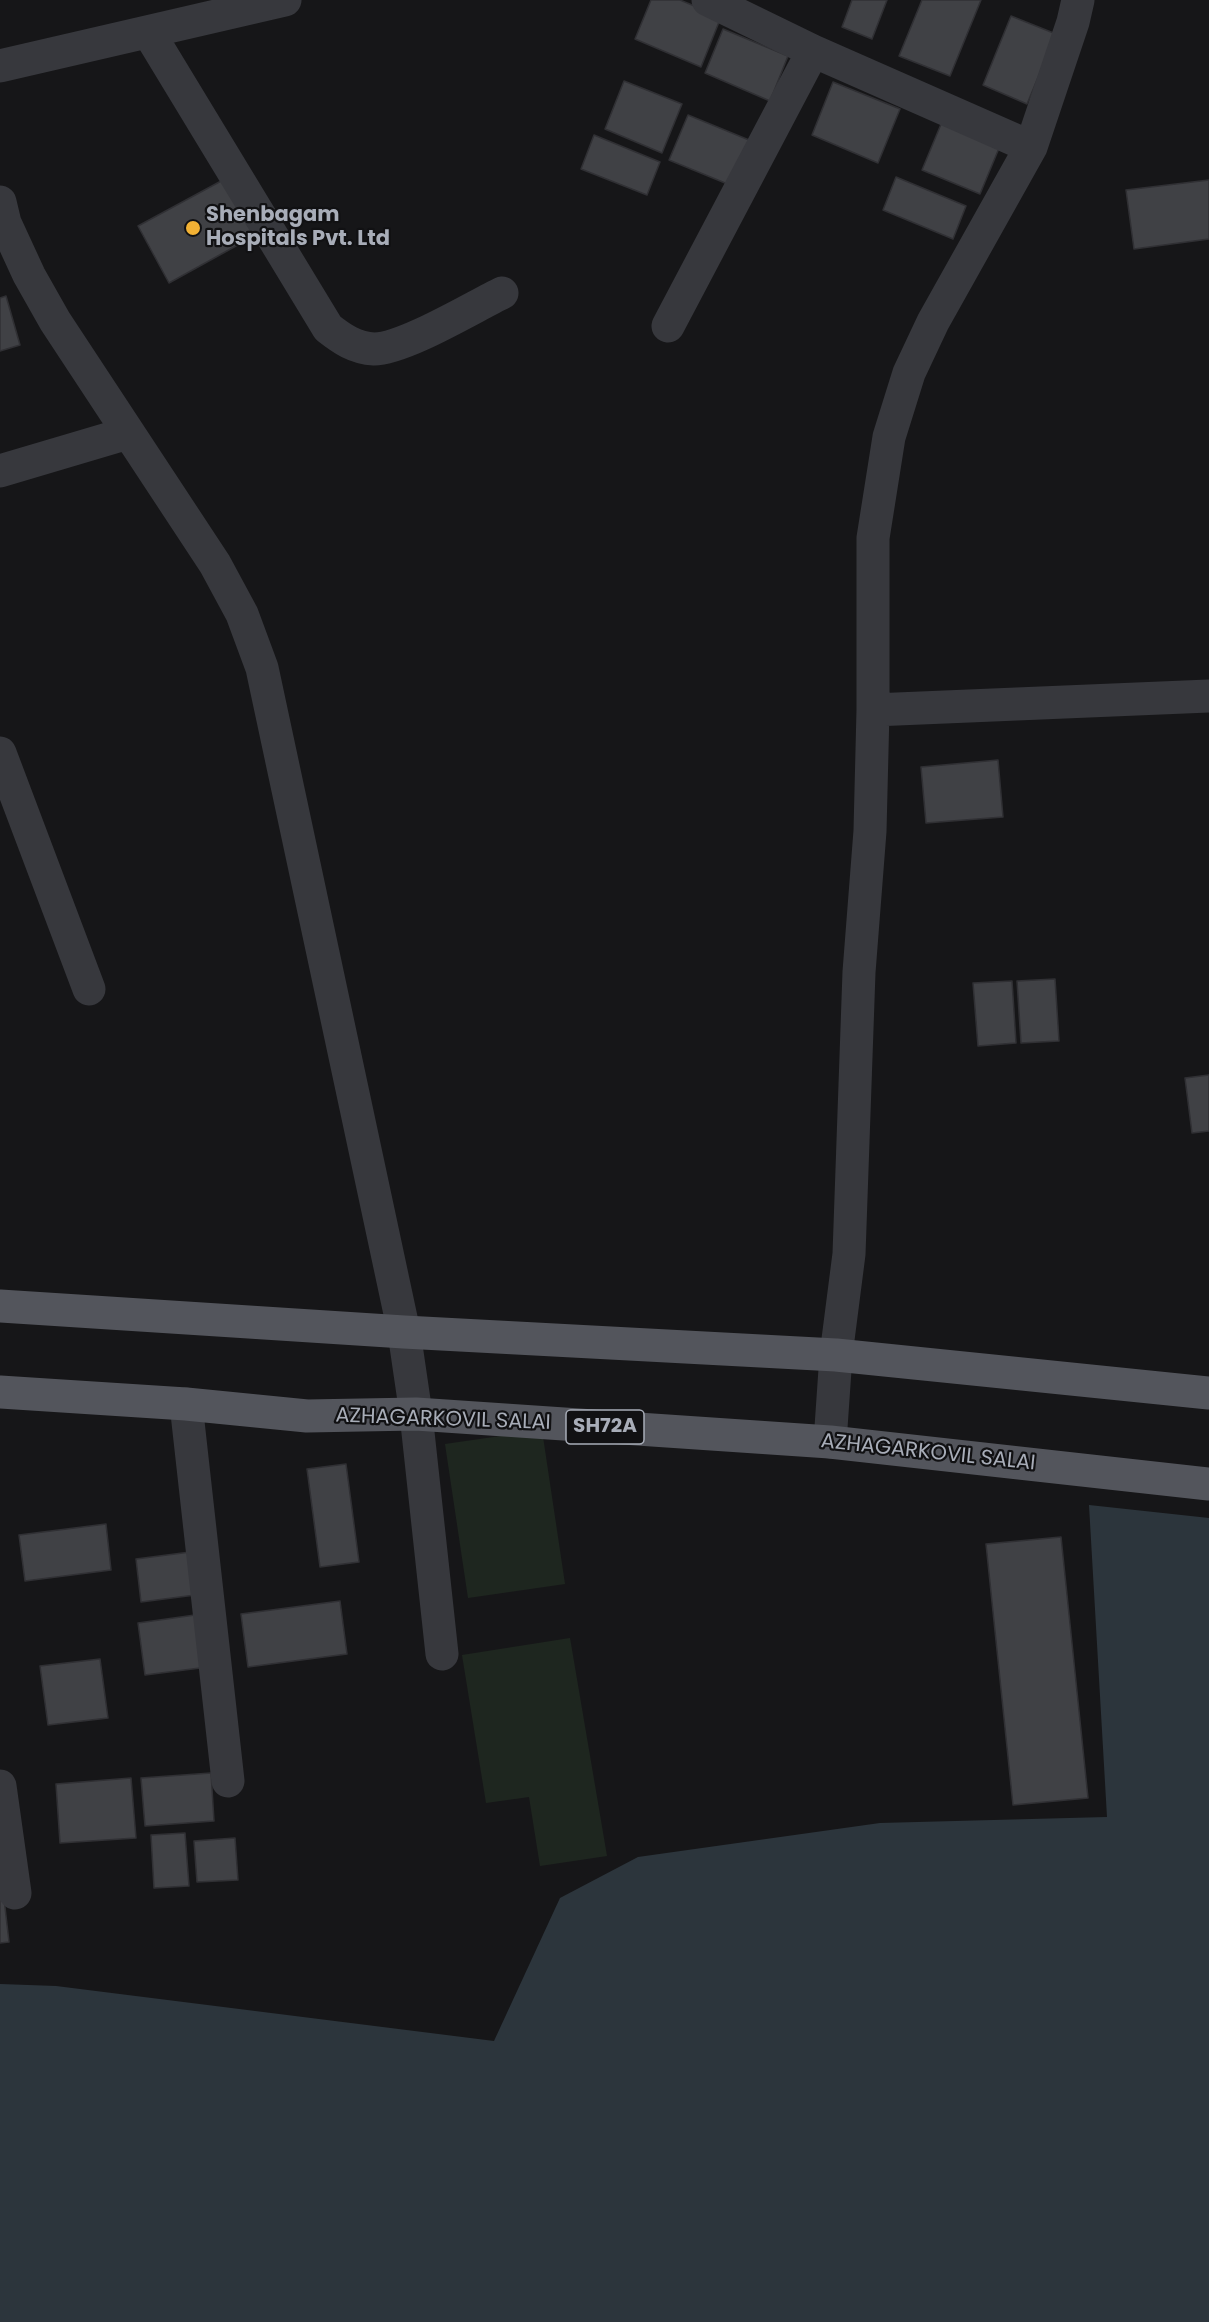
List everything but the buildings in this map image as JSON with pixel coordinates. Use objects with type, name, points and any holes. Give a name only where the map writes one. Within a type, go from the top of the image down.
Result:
[{"type":"main road","points":[[0,1306],[404,1332],[836,1355],[1209,1393]]},
{"type":"main road","name":"AZHAGARKOVIL SALAI","points":[[0,1392],[186,1404],[308,1416],[416,1414],[830,1442],[1209,1484]]},
{"type":"street","points":[[0,66],[285,0]]},
{"type":"street","points":[[708,0],[813,51],[1030,147]]},
{"type":"street","points":[[830,1442],[836,1355],[849,1254],[859,972],[870,831],[873,538],[889,437],[909,373],[933,322],[1030,147],[1073,22],[1078,0]]},
{"type":"street","points":[[149,33],[328,328],[346,343],[375,349],[405,342],[502,293]]},
{"type":"street","points":[[668,326],[813,51]]},
{"type":"street","points":[[0,202],[5,223],[34,284],[55,321],[215,564],[242,615],[262,668],[404,1332],[416,1414],[442,1654]]},
{"type":"street","points":[[0,471],[128,433]]},
{"type":"street","points":[[873,710],[1209,696]]},
{"type":"street","points":[[0,753],[89,989]]},
{"type":"street","points":[[186,1404],[228,1781]]},
{"type":"street","points":[[0,1786],[15,1893]]},
{"type":"shaded area","points":[[542,1430],[565,1584],[468,1598],[445,1444]]},
{"type":"shaded area","points":[[1089,1505],[1209,1518],[1209,2322],[0,2322],[0,1984],[56,1986],[494,2041],[560,1898],[638,1857],[880,1823],[1107,1817]]},
{"type":"shaded area","points":[[570,1638],[607,1856],[540,1866],[529,1797],[486,1803],[462,1655]]},
{"type":"place","name":"Shenbagam Hospitals Pvt. Ltd","points":[[193,228]]}]
